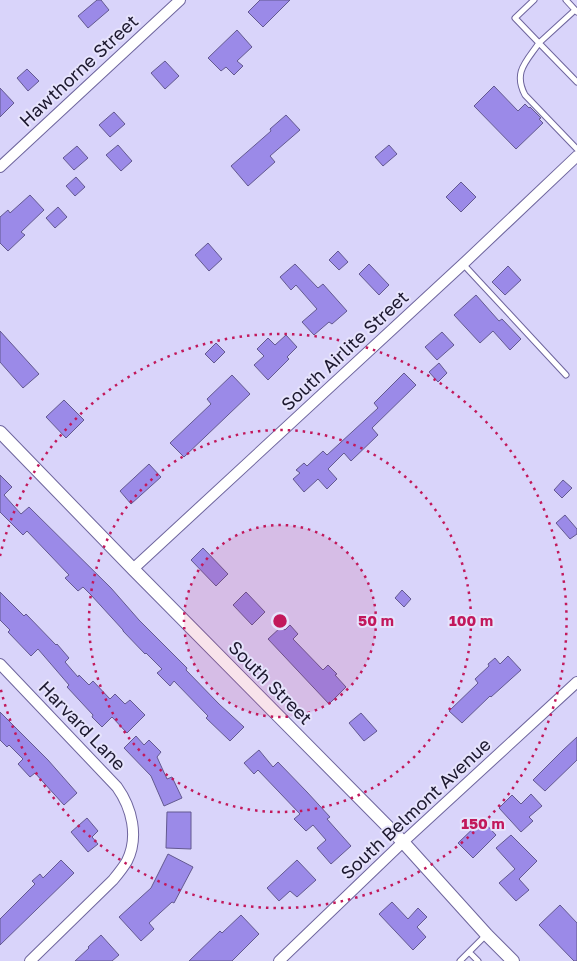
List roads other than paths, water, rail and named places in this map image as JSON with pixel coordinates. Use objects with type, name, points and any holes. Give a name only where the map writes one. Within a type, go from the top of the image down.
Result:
[{"type":"street","name":"Hawthorne Street","points":[[0,167],[180,0]]},
{"type":"street","name":"South Airlite Street","points":[[133,568],[463,264],[577,156]]},
{"type":"street","name":"South Street","points":[[0,432],[403,842],[513,961]]},
{"type":"street","name":"Harvard Lane","points":[[0,664],[118,787],[128,804],[133,832],[130,854],[122,870],[30,961]]},
{"type":"street","name":"South Belmont Avenue","points":[[279,961],[403,842],[577,682]]},
{"type":"lane","points":[[534,0],[515,18],[577,82]]},
{"type":"lane","points":[[566,0],[576,11],[539,43],[521,69],[519,77],[520,86],[525,95],[577,149]]},
{"type":"lane","points":[[463,264],[566,375]]},
{"type":"lane","points":[[460,961],[487,934]]},
{"type":"lane","points":[[469,952],[478,961]]}]
